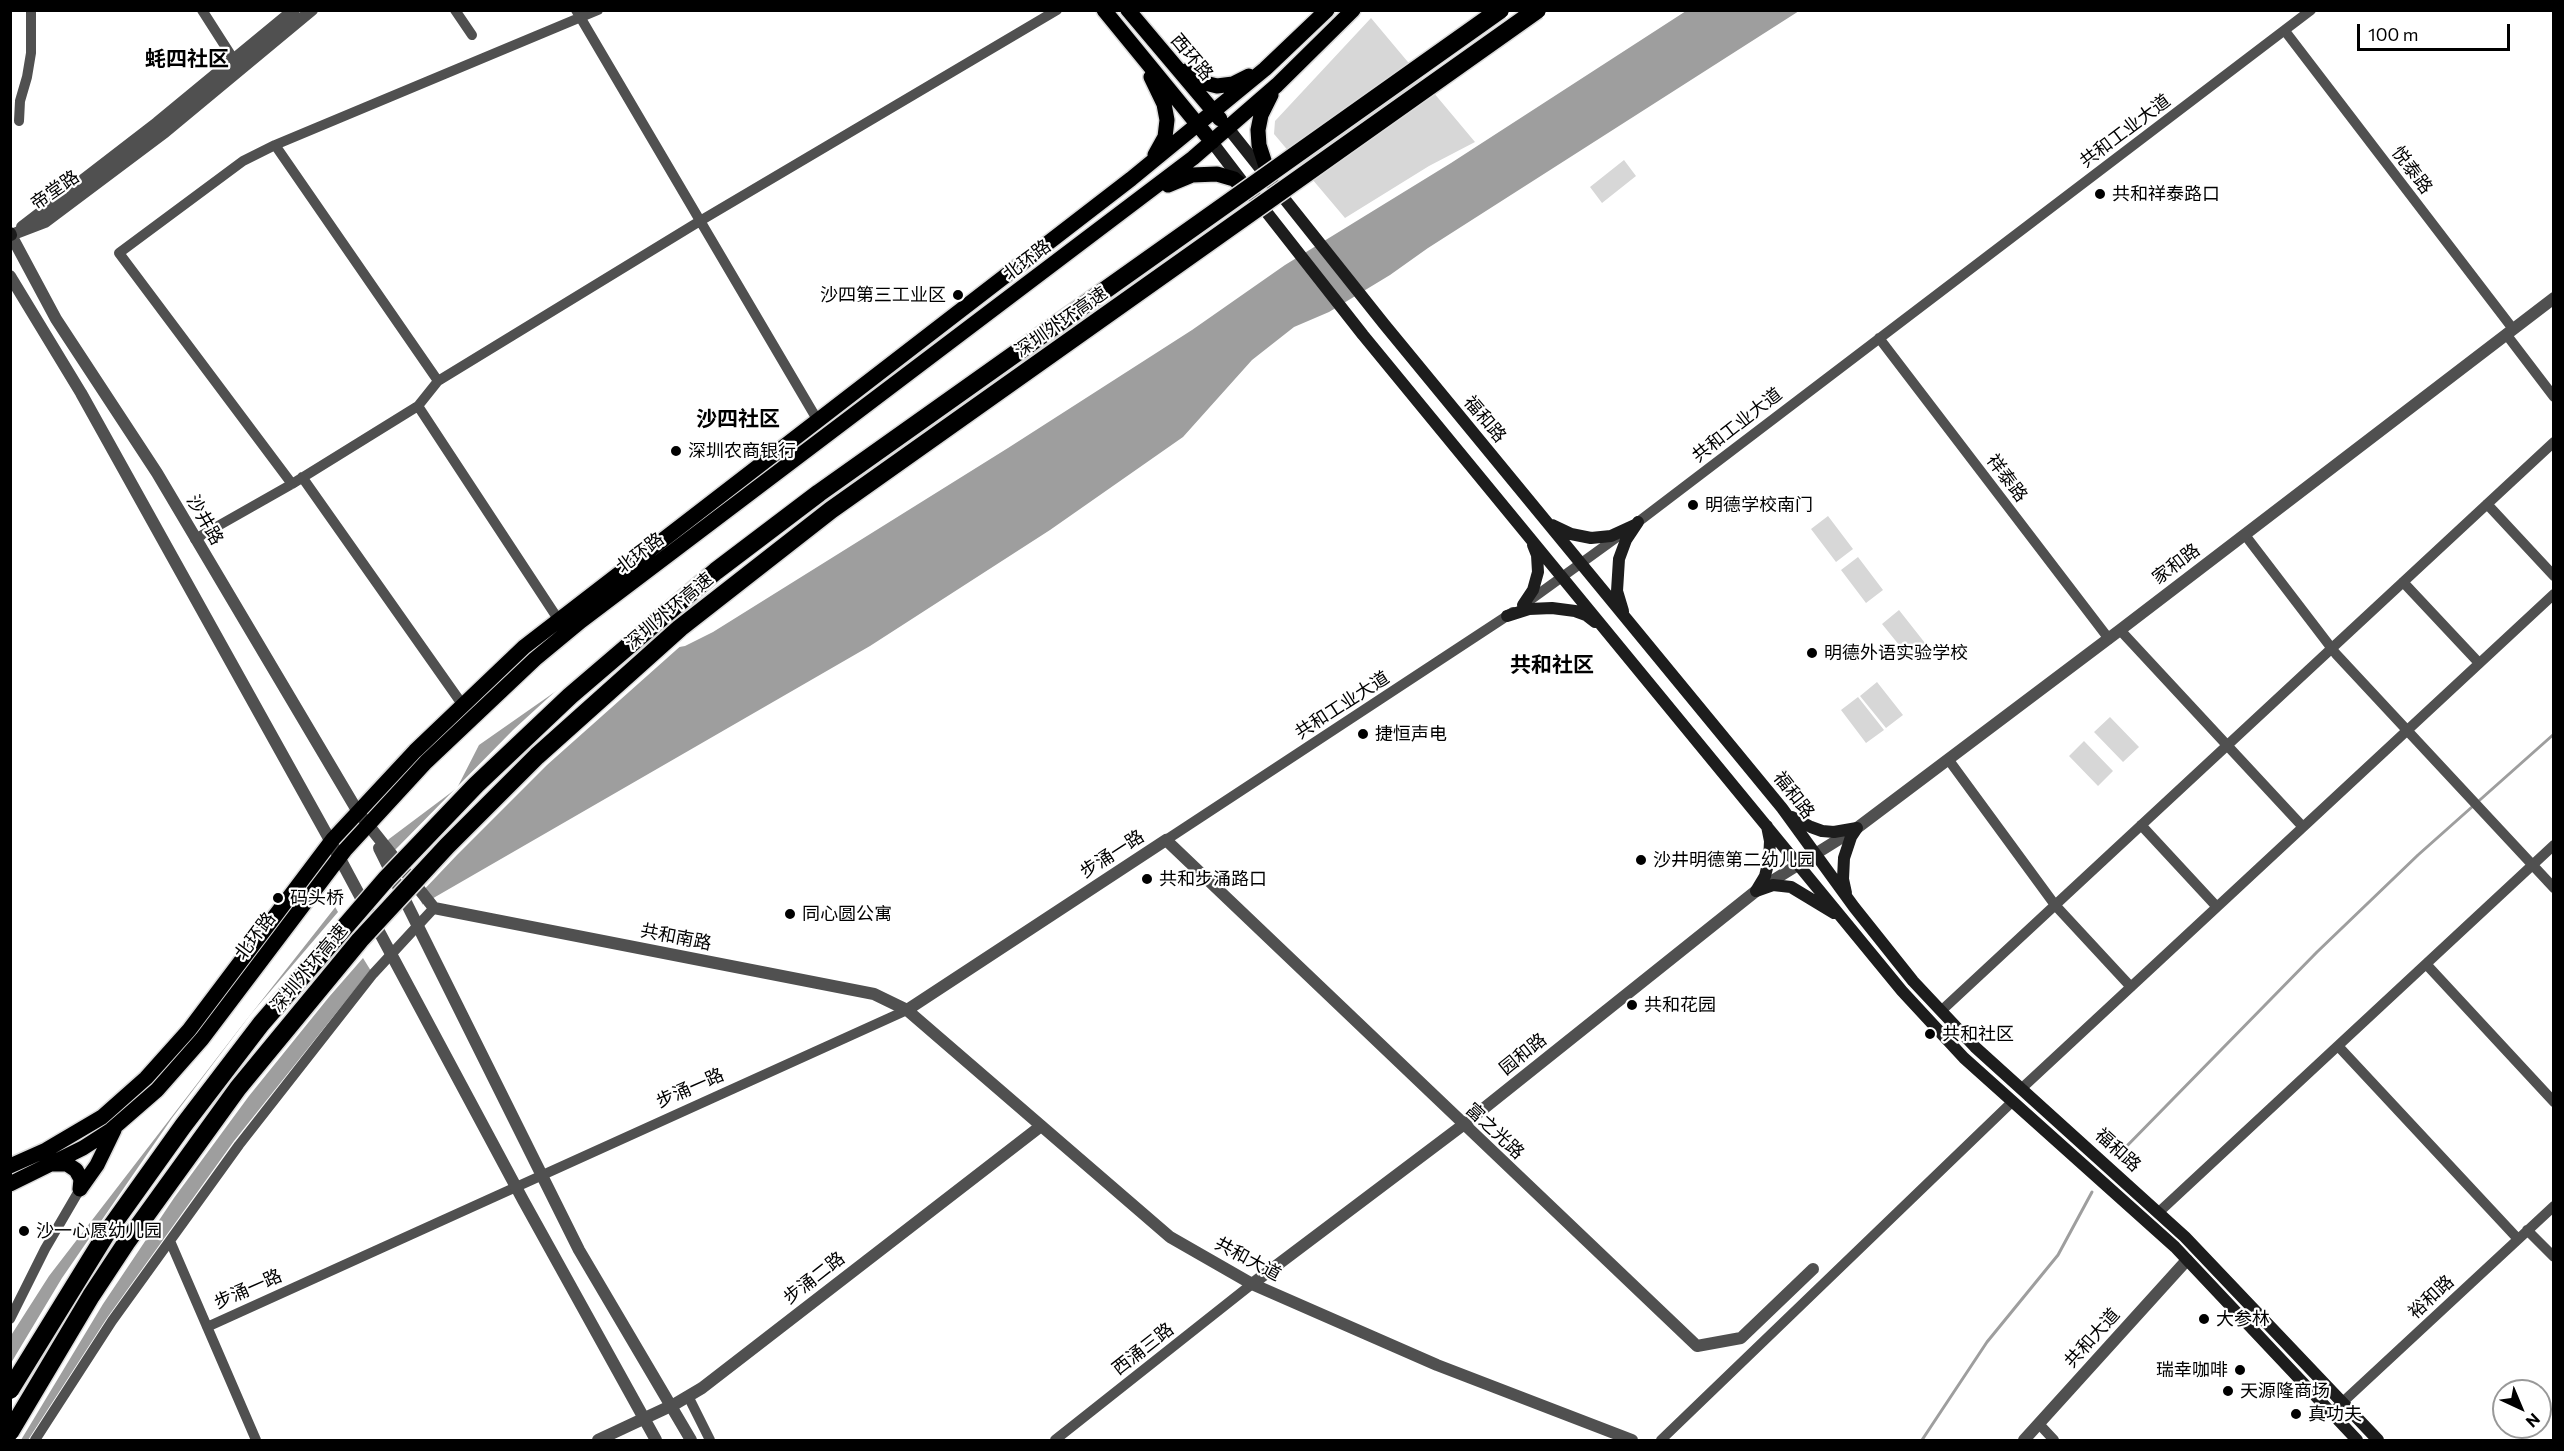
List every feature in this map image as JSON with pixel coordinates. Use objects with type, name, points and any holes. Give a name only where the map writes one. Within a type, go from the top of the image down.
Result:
[{"type":"highway","name":"深圳外环高速","points":[[10,1390],[114,1222],[183,1126],[261,1024],[394,870],[477,785],[570,696],[667,611],[810,499],[1500,10]]},
{"type":"highway","name":"深圳外环高速","points":[[10,1432],[91,1296],[126,1243],[238,1088],[319,988],[382,916],[462,830],[545,748],[680,628],[823,516],[1537,10]]},
{"type":"main road","points":[[1104,10],[1212,142]]},
{"type":"main road","name":"西环路","points":[[1128,10],[1228,128]]},
{"type":"main road","name":"北环路","points":[[10,1166],[84,1129],[109,1111],[146,1078],[189,1030],[331,842],[462,704],[558,619],[1149,164],[1265,69],[1326,10]]},
{"type":"main road","name":"北环路","points":[[10,1184],[83,1148],[120,1122],[157,1090],[194,1049],[371,831],[483,706],[557,640],[1143,197],[1212,142],[1277,85],[1353,10]]},
{"type":"main road","points":[[1141,55],[1164,104],[1167,120],[1165,137],[1149,164]]},
{"type":"main road","points":[[1167,57],[1201,82],[1217,86],[1233,84],[1265,69]]},
{"type":"main road","points":[[1271,182],[1257,130],[1261,116],[1277,85]]},
{"type":"main road","name":"福和路","points":[[1228,128],[1380,320],[1782,808],[1883,945],[1975,1047],[2159,1212],[2378,1440]]},
{"type":"main road","name":"福和路","points":[[1212,142],[1286,240],[1766,822],[1840,917],[1928,1020],[2012,1102],[2139,1213],[2187,1260],[2356,1440]]},
{"type":"main road","points":[[1143,197],[1183,178],[1209,173],[1234,179],[1253,195]]},
{"type":"main road","points":[[1545,519],[1571,534],[1591,538],[1621,532],[1638,522]]},
{"type":"main road","points":[[1627,620],[1617,591],[1617,570],[1622,549],[1638,522]]},
{"type":"main road","points":[[1524,605],[1533,590],[1538,572],[1537,555],[1526,533]]},
{"type":"main road","points":[[1508,616],[1541,608],[1564,609],[1586,615],[1610,634]]},
{"type":"main road","points":[[1782,808],[1800,823],[1822,831],[1834,832],[1857,828]]},
{"type":"main road","points":[[1756,891],[1765,876],[1769,860],[1770,841],[1766,822]]},
{"type":"main road","points":[[1849,900],[1843,868],[1846,847],[1857,828]]},
{"type":"main road","points":[[1756,891],[1773,885],[1791,887],[1840,917]]},
{"type":"main road","points":[[80,1189],[97,1165],[108,1140],[120,1122]]},
{"type":"main road","points":[[53,1164],[68,1164],[76,1170],[81,1179],[80,1189]]},
{"type":"street","points":[[19,121],[20,101],[31,53],[30,10]]},
{"type":"street","points":[[202,10],[234,60]]},
{"type":"street","name":"帝堂路","points":[[11,234],[158,123],[294,10]]},
{"type":"street","name":"帝堂路","points":[[11,234],[45,222],[165,132],[312,10]]},
{"type":"street","points":[[455,10],[472,35]]},
{"type":"street","points":[[292,484],[119,253],[243,161],[578,14],[598,10]]},
{"type":"street","points":[[195,539],[292,484],[418,406],[438,381],[700,221],[1057,10]]},
{"type":"street","name":"共和工业大道","points":[[1166,840],[1508,616],[1581,564],[2311,10]]},
{"type":"street","points":[[578,14],[818,421]]},
{"type":"street","name":"悦泰路","points":[[2285,31],[2509,332],[2553,397]]},
{"type":"street","points":[[275,145],[438,381]]},
{"type":"street","name":"沙井路","points":[[11,234],[56,319],[157,472],[371,831]]},
{"type":"street","points":[[10,276],[81,393],[331,842],[516,1187],[656,1440]]},
{"type":"street","name":"家和路","points":[[1816,853],[1857,828],[2109,639],[2553,298]]},
{"type":"street","name":"祥泰路","points":[[1879,338],[2109,639]]},
{"type":"street","points":[[418,406],[558,619]]},
{"type":"street","points":[[1941,1011],[2553,442]]},
{"type":"street","points":[[302,477],[462,704]]},
{"type":"street","points":[[2487,504],[2553,576]]},
{"type":"street","points":[[2245,534],[2332,648],[2553,888]]},
{"type":"street","points":[[2403,582],[2479,663]]},
{"type":"street","points":[[2021,1089],[2553,594]]},
{"type":"street","points":[[2120,630],[2303,827]]},
{"type":"street","points":[[1948,759],[2055,905],[2131,987]]},
{"type":"street","points":[[2141,825],[2217,907]]},
{"type":"street","points":[[35,1440],[112,1321],[239,1145],[373,974],[434,908],[371,831]]},
{"type":"street","points":[[371,831],[579,1250],[692,1440]]},
{"type":"street","name":"步涌一路","points":[[207,1327],[908,1010],[1166,840]]},
{"type":"street","name":"富之光路","points":[[1166,840],[1697,1346],[1741,1338],[1813,1269]]},
{"type":"street","points":[[2159,1212],[2553,845]]},
{"type":"street","name":"园和路","points":[[1252,1284],[1463,1125],[1756,891],[1816,853]]},
{"type":"street","name":"共和南路","points":[[434,908],[874,994],[908,1010]]},
{"type":"street","points":[[2426,964],[2553,1102]]},
{"type":"street","name":"共和大道","points":[[908,1010],[1170,1237],[1252,1284],[1437,1365],[1632,1440]]},
{"type":"street","points":[[2338,1046],[2518,1239]]},
{"type":"street","points":[[1661,1440],[2012,1102]]},
{"type":"street","name":"步涌二路","points":[[598,1440],[671,1406],[711,1381],[1041,1126]]},
{"type":"street","points":[[10,1319],[45,1249],[80,1189]]},
{"type":"street","name":"裕和路","points":[[2331,1413],[2553,1206]]},
{"type":"street","points":[[2528,1230],[2553,1257]]},
{"type":"street","points":[[170,1241],[256,1440]]},
{"type":"street","name":"共和大道","points":[[2024,1440],[2187,1260]]},
{"type":"street","name":"西涌三路","points":[[1054,1440],[1252,1284]]},
{"type":"street","points":[[688,1396],[710,1440]]},
{"type":"street","points":[[2039,1424],[2054,1440]]},
{"type":"shaded area","points":[[1686,11],[1799,11],[1428,248],[1390,275],[1329,312],[1294,327],[1252,360],[1183,437],[1050,530],[870,646],[423,904],[234,1141],[107,1318],[28,1440],[11,1440],[10,1337],[49,1276],[389,839],[457,788],[479,745],[599,661],[685,646],[713,632],[1008,448],[1192,330],[1285,265],[1451,163]]},
{"type":"shaded area","points":[[1371,18],[1475,142],[1429,166],[1345,218],[1274,134],[1275,121]]},
{"type":"shaded area","points":[[1624,160],[1636,176],[1602,203],[1590,187]]},
{"type":"shaded area","points":[[1828,516],[1853,549],[1836,562],[1811,529]]},
{"type":"shaded area","points":[[1858,557],[1883,590],[1866,603],[1841,570]]},
{"type":"shaded area","points":[[1899,610],[1925,643],[1908,656],[1882,624]]},
{"type":"shaded area","points":[[1877,682],[1903,715],[1886,728],[1860,696]]},
{"type":"shaded area","points":[[1858,697],[1884,730],[1866,743],[1841,710]]},
{"type":"shaded area","points":[[2110,717],[2139,747],[2123,762],[2094,732]]},
{"type":"shaded area","points":[[2084,741],[2113,771],[2098,786],[2069,756]]},
{"type":"pier","points":[[684,643],[547,765],[457,855],[418,896],[424,907],[371,971],[363,958],[329,997],[249,1096],[174,1198],[103,1304],[21,1440],[11,1440],[11,1363],[62,1278],[172,1118],[250,1015],[338,912],[334,905],[386,838],[394,851],[513,730],[571,677],[597,658]]},
{"type":"waterway","points":[[2120,1153],[2317,952],[2418,855],[2554,734]]},
{"type":"waterway","points":[[1922,1440],[1987,1342],[2058,1255],[2092,1192]]},
{"type":"place","name":"共和祥泰路口","points":[[2100,194]]},
{"type":"place","name":"沙四第三工业区","points":[[958,295]]},
{"type":"place","name":"深圳农商银行","points":[[676,451]]},
{"type":"place","name":"明德学校南门","points":[[1693,505]]},
{"type":"place","name":"明德外语实验学校","points":[[1812,653]]},
{"type":"place","name":"捷恒声电","points":[[1363,734]]},
{"type":"place","name":"沙井明德第二幼儿园","points":[[1641,860]]},
{"type":"place","name":"共和步涌路口","points":[[1147,879]]},
{"type":"place","name":"码头桥","points":[[278,898]]},
{"type":"place","name":"同心圆公寓","points":[[790,914]]},
{"type":"place","name":"共和花园","points":[[1632,1005]]},
{"type":"place","name":"共和社区","points":[[1930,1034]]},
{"type":"place","name":"沙一心愿幼儿园","points":[[24,1231]]},
{"type":"place","name":"大参林","points":[[2204,1319]]},
{"type":"place","name":"瑞幸咖啡","points":[[2240,1370]]},
{"type":"place","name":"天源隆商场","points":[[2228,1391]]},
{"type":"place","name":"真功夫","points":[[2296,1414]]},
{"type":"district","name":"蚝四社区","points":[[187,59]]},
{"type":"district","name":"沙四社区","points":[[738,419]]},
{"type":"district","name":"共和社区","points":[[1552,665]]}]
